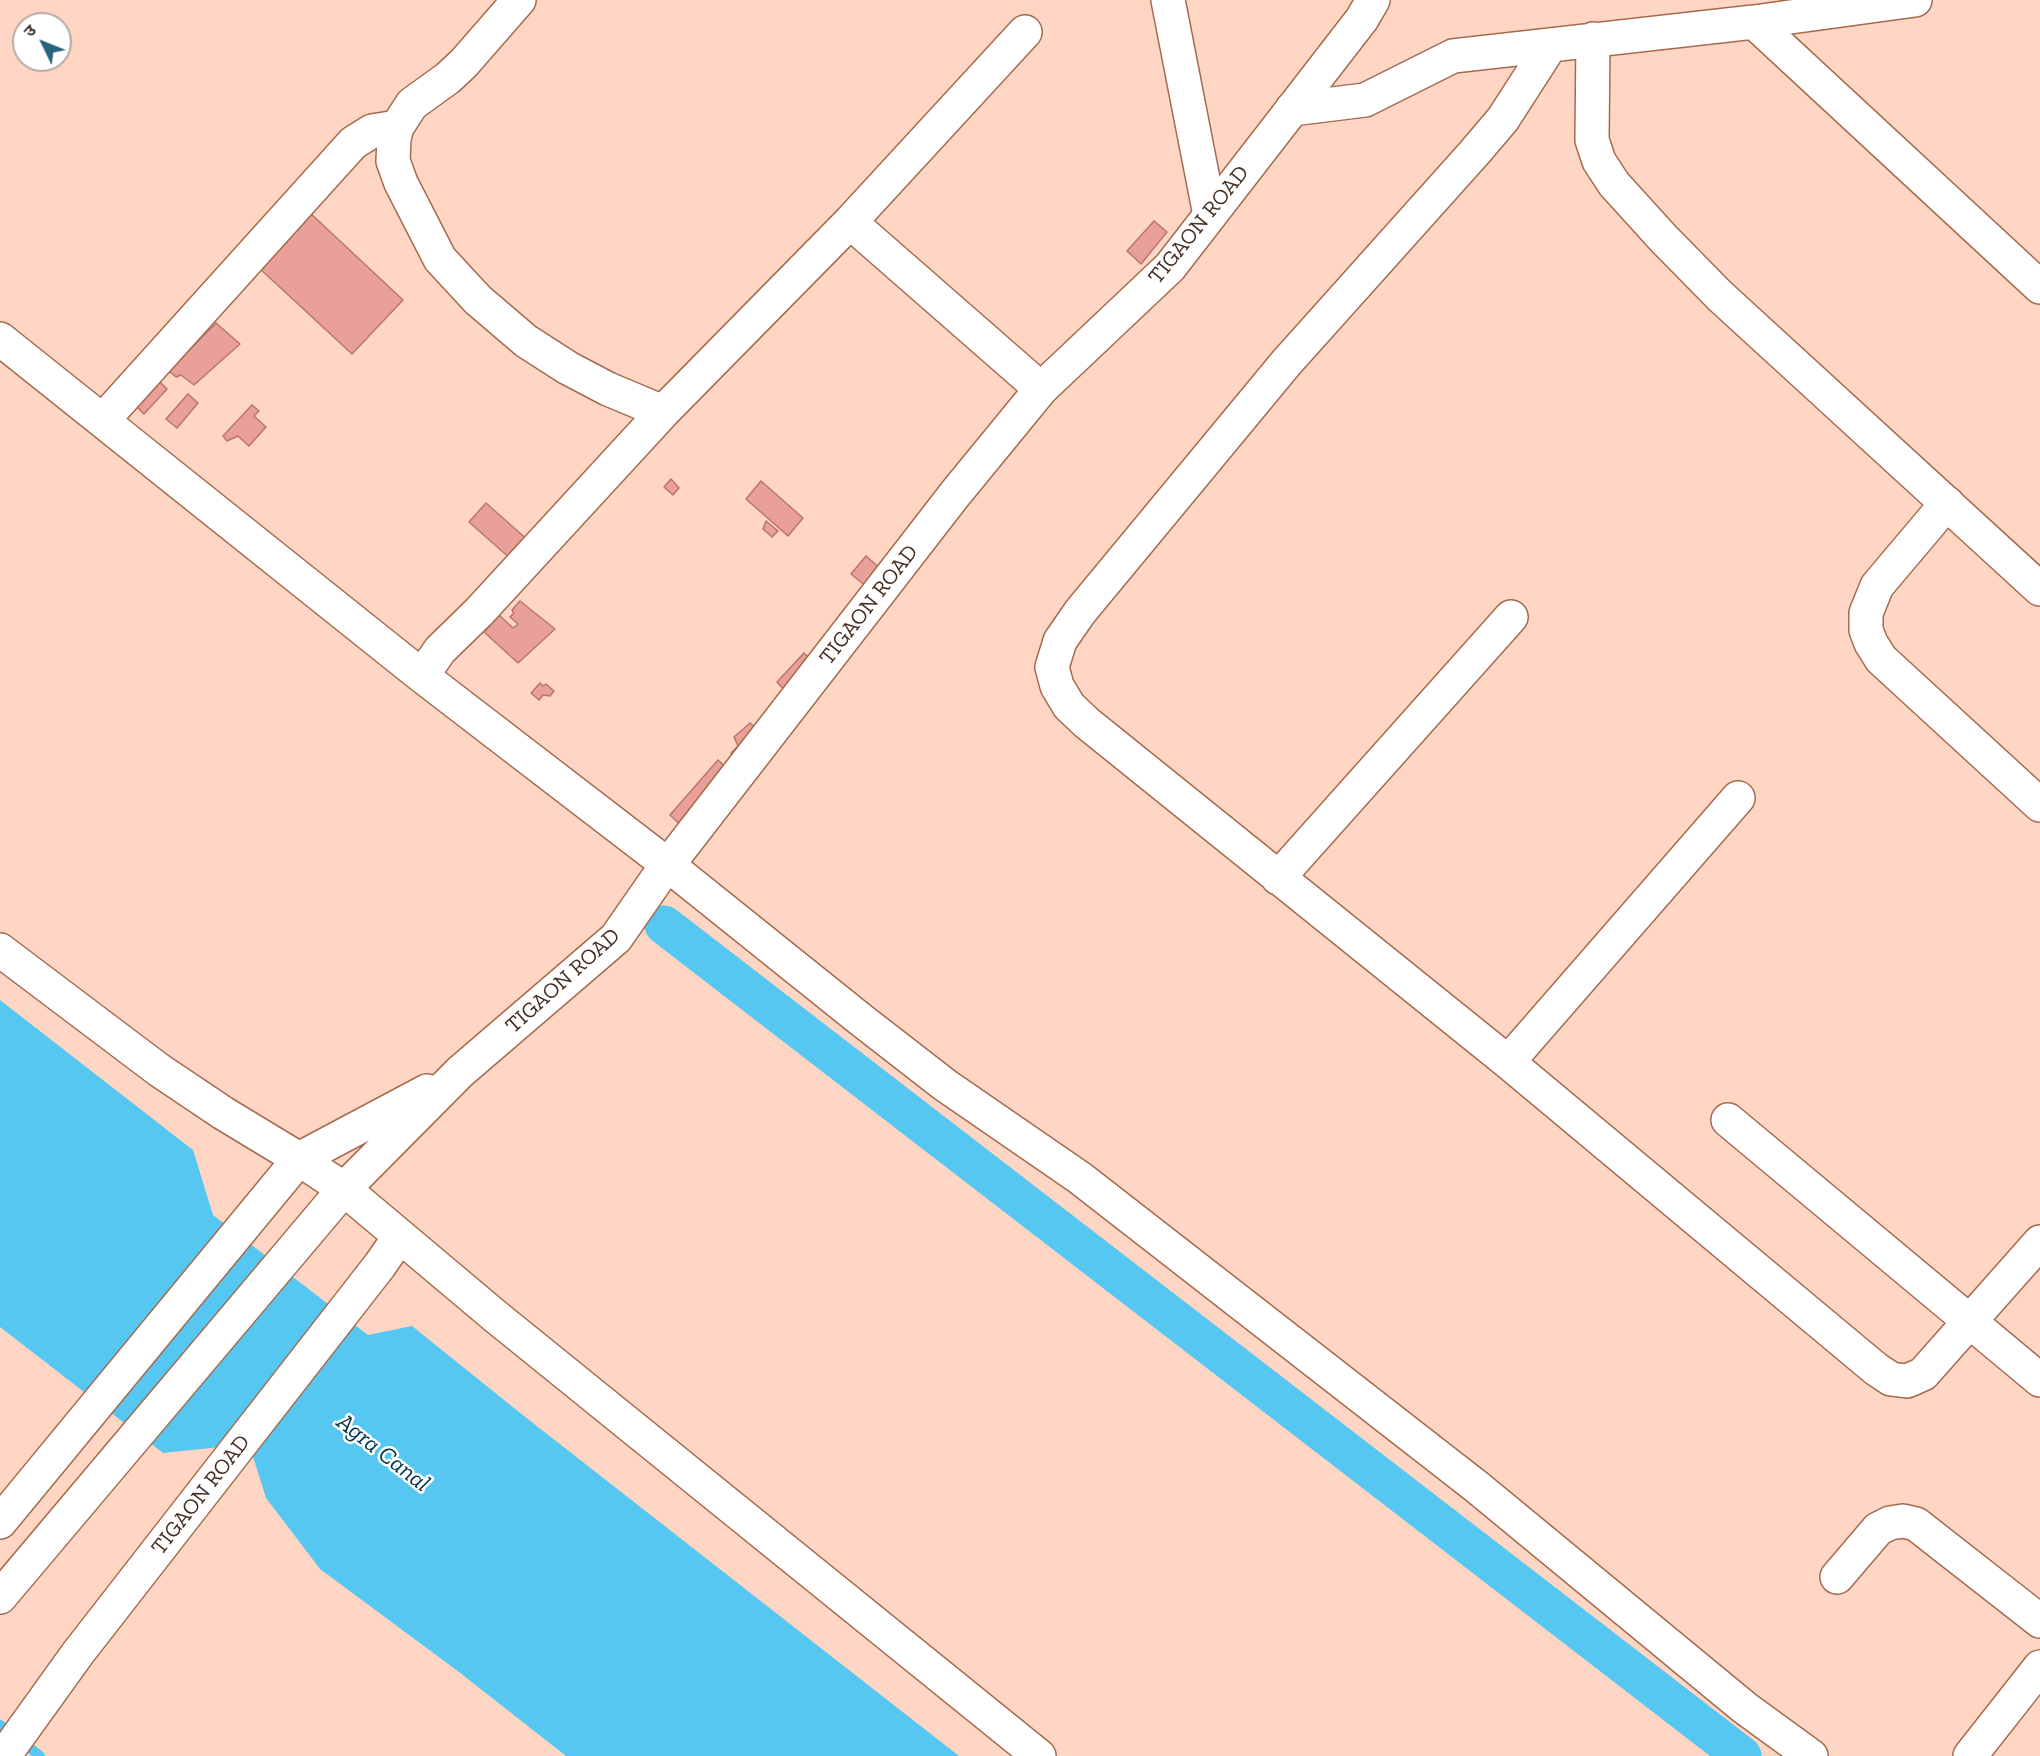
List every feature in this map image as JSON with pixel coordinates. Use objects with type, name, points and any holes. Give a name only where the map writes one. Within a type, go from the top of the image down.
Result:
[{"type":"street","points":[[519,0],[464,63],[448,78],[412,104],[397,127],[393,161],[401,183],[440,259],[478,300],[526,341],[568,368],[663,412]]},
{"type":"street","points":[[1168,0],[1210,215]]},
{"type":"street","name":"TIGAON ROAD","points":[[0,1597],[337,1198],[460,1072],[616,938],[663,872],[955,494],[1041,389],[1170,267],[1362,20],[1373,0]]},
{"type":"street","points":[[1292,109],[1365,100],[1453,56],[1550,46],[1778,14],[1915,0]]},
{"type":"street","points":[[1778,14],[2040,287]]},
{"type":"street","points":[[422,675],[440,650],[479,612],[663,412],[850,222],[1025,32]]},
{"type":"street","points":[[1593,39],[1592,140],[1599,161],[1614,184],[1720,296],[2040,589]]},
{"type":"street","points":[[1550,46],[1523,90],[1496,127],[1390,249],[1286,363],[1080,612],[1060,641],[1052,667],[1057,687],[1069,706],[1087,723],[1508,1062],[1876,1369],[1891,1379],[1907,1381],[1923,1374],[2040,1242]]},
{"type":"street","points":[[103,420],[353,143],[372,131],[397,127]]},
{"type":"street","points":[[850,222],[1041,389]]},
{"type":"street","points":[[0,339],[422,675],[663,872],[945,1085],[1080,1178],[1477,1487],[1745,1708],[1811,1756]]},
{"type":"street","points":[[1947,503],[1877,586],[1866,613],[1866,630],[1881,659],[2040,805]]},
{"type":"street","points":[[1278,878],[1511,617]]},
{"type":"street","points":[[1508,1062],[1738,798]]},
{"type":"street","points":[[0,950],[159,1070],[223,1113],[337,1198],[400,1236],[531,1346],[1039,1756]]},
{"type":"street","points":[[0,1522],[293,1166],[460,1072]]},
{"type":"street","points":[[1728,1120],[1971,1320],[2040,1380]]},
{"type":"street","name":"TIGAON ROAD","points":[[4,1756],[78,1653],[380,1265],[400,1236]]},
{"type":"street","points":[[1837,1577],[1878,1530],[1890,1523],[1903,1521],[1916,1524],[2040,1621]]},
{"type":"street","points":[[1970,1756],[2040,1667]]},
{"type":"water","name":"Agra Canal","points":[[0,1000],[193,1150],[213,1215],[368,1335],[412,1326],[959,1756],[566,1756],[459,1672],[320,1569],[266,1498],[249,1444],[163,1453],[0,1327]]},
{"type":"building","points":[[309,212],[403,300],[352,354],[258,267]]},
{"type":"building","points":[[1154,221],[1167,232],[1141,264],[1127,251]]},
{"type":"building","points":[[216,323],[240,344],[194,385],[181,375],[176,377],[169,371]]},
{"type":"building","points":[[159,381],[167,389],[144,414],[135,405]]},
{"type":"building","points":[[188,394],[198,403],[177,428],[166,419]]},
{"type":"building","points":[[252,405],[259,411],[254,416],[266,427],[249,446],[238,436],[227,441],[223,436]]},
{"type":"building","points":[[671,479],[679,488],[673,495],[664,487]]},
{"type":"building","points":[[761,481],[803,518],[788,536],[746,499]]},
{"type":"building","points":[[486,503],[530,542],[513,561],[469,522]]},
{"type":"building","points":[[766,521],[778,531],[772,537],[763,529]]},
{"type":"building","points":[[866,556],[883,571],[868,588],[851,574]]},
{"type":"building","points":[[520,601],[555,629],[518,663],[484,632],[499,615],[513,628],[518,624],[510,617],[514,613],[512,610]]},
{"type":"building","points":[[804,653],[817,666],[789,695],[777,682]]},
{"type":"building","points":[[540,683],[543,686],[546,684],[554,691],[550,696],[543,695],[539,700],[531,693]]},
{"type":"building","points":[[750,723],[763,734],[737,759],[731,753],[738,746],[734,737]]},
{"type":"building","points":[[718,760],[733,774],[685,829],[670,815]]},
{"type":"waterway","points":[[664,925],[1742,1756]]},
{"type":"waterway","points":[[0,1725],[40,1756]]}]
